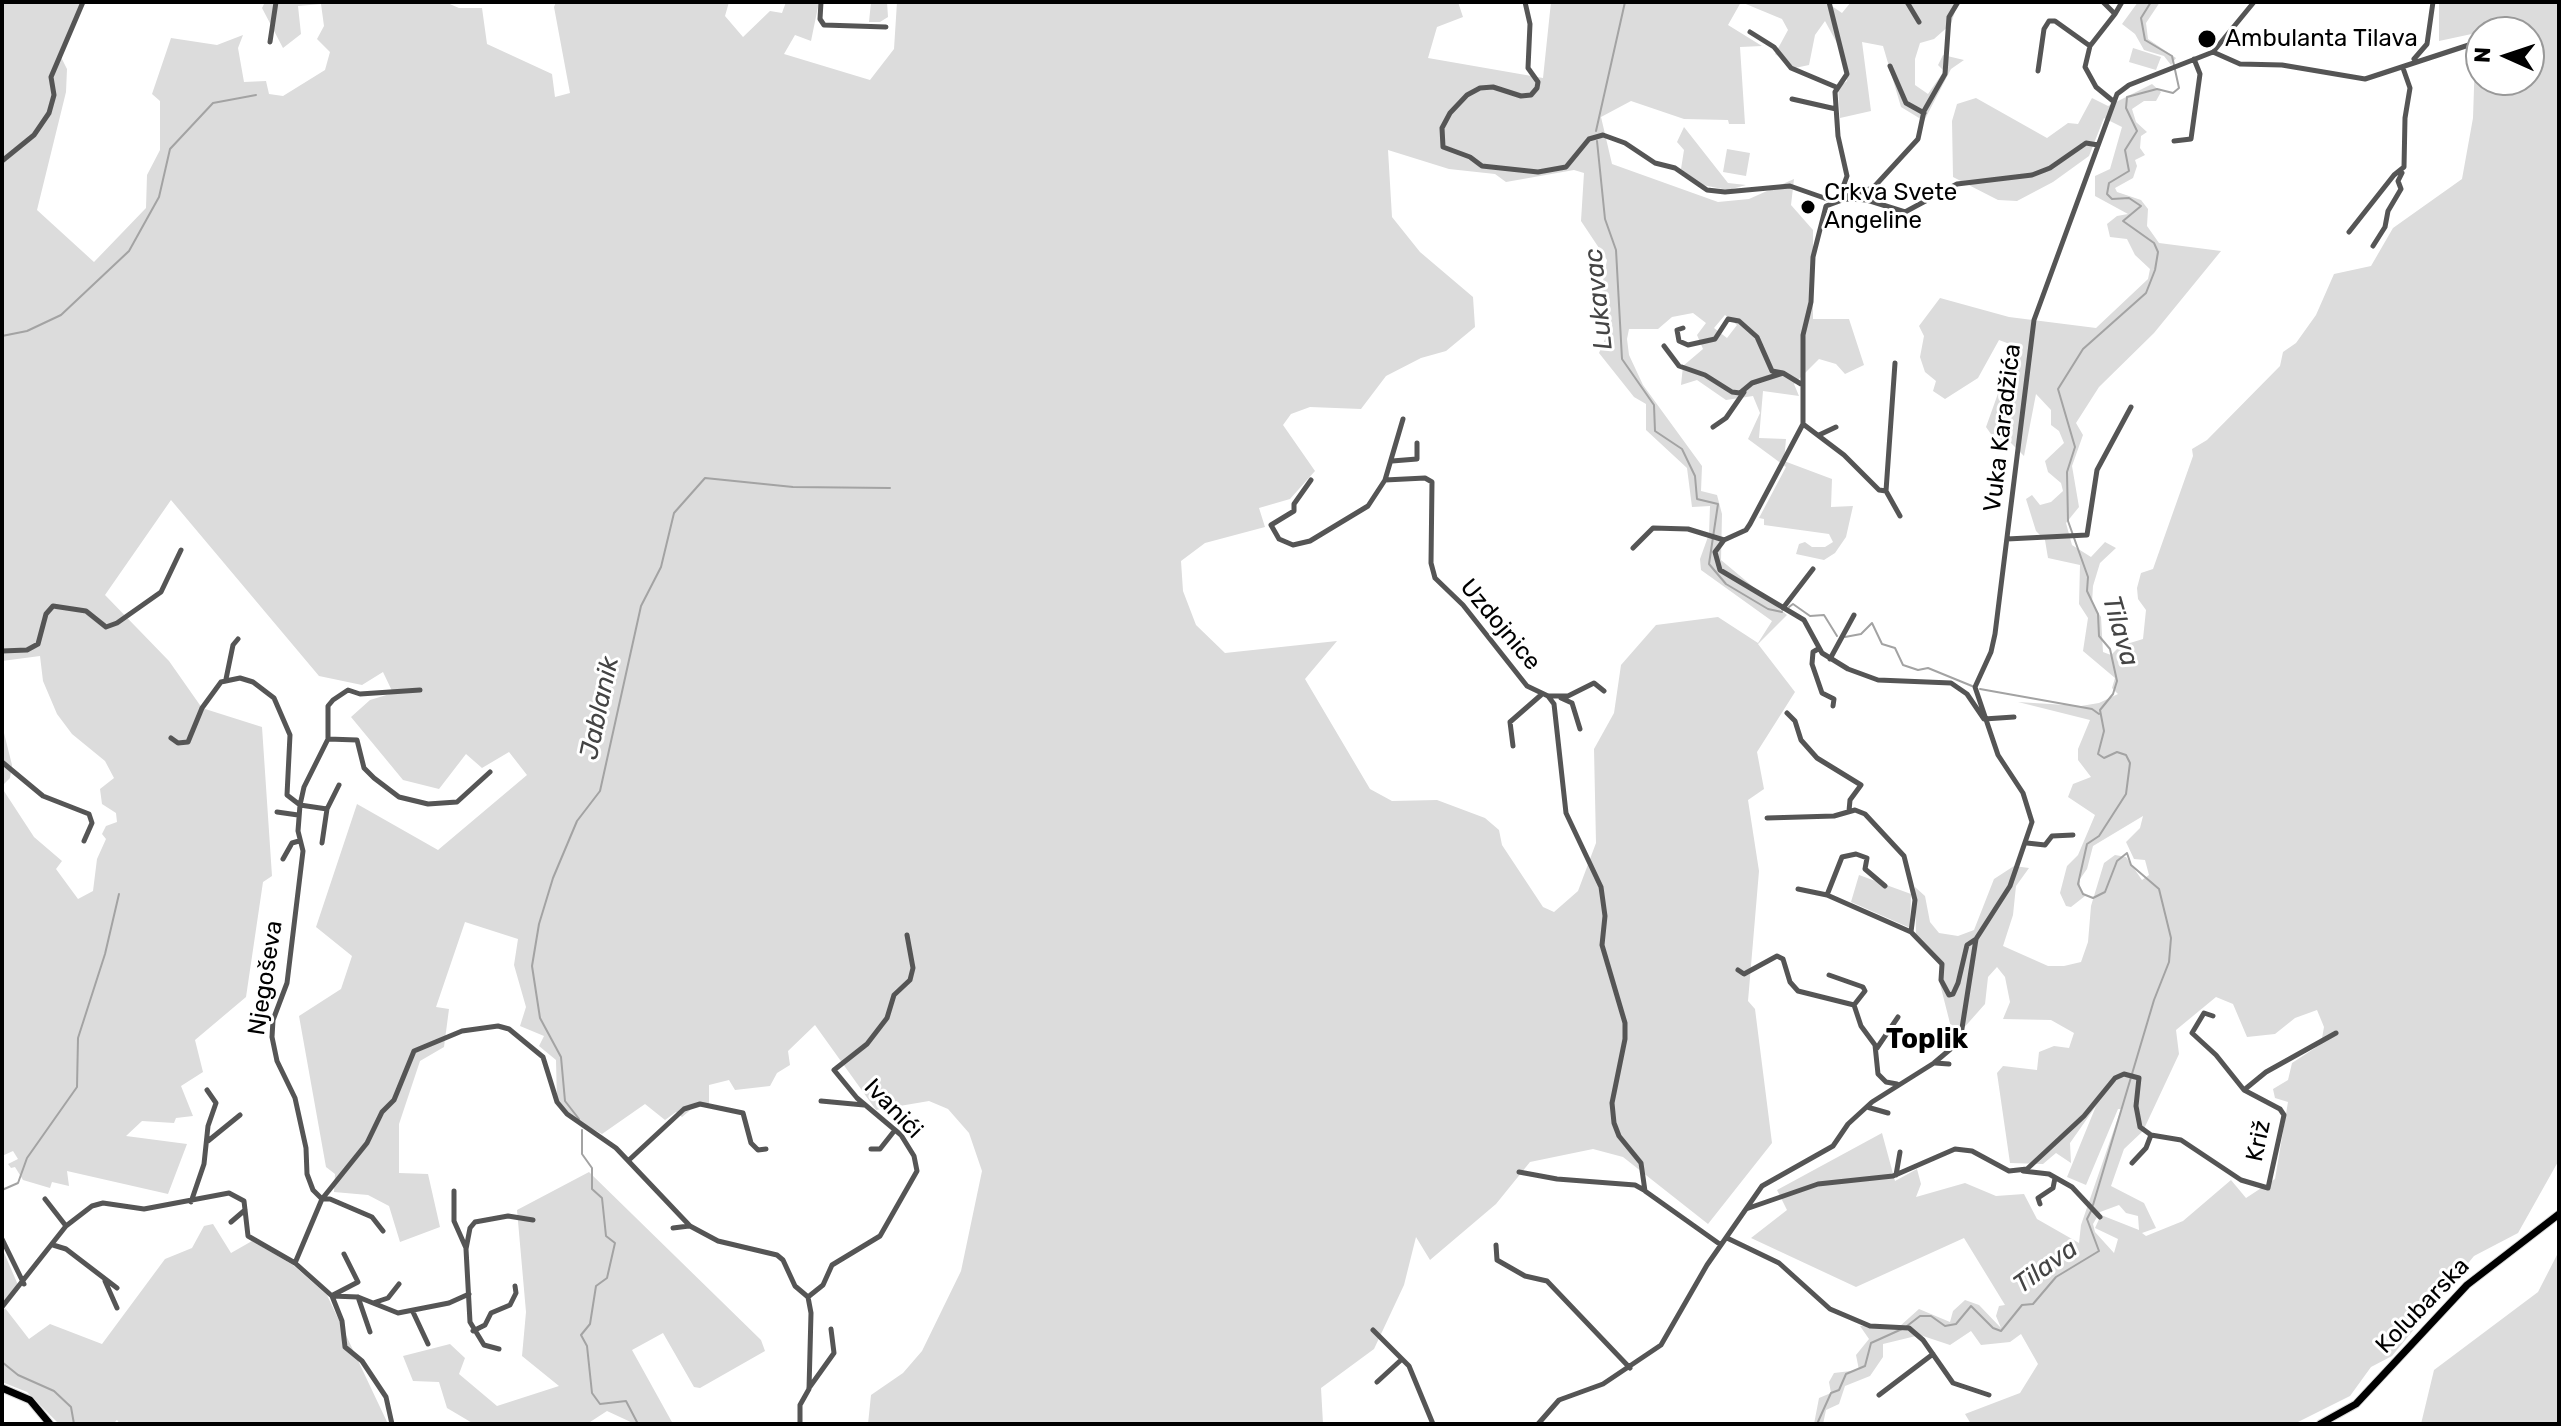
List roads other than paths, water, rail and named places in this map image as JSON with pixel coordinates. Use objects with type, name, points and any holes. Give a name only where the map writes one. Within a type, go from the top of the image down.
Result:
[{"type":"main road","name":"Kolubarska","points":[[2320,1424],[2364,1397],[2467,1285],[2557,1216]]},
{"type":"main road","points":[[2,1388],[30,1400],[50,1424]]},
{"type":"street","points":[[2,161],[34,135],[49,113],[54,95],[51,77],[83,2]]},
{"type":"street","points":[[270,42],[276,2]]},
{"type":"street","points":[[821,2],[820,19],[824,25],[886,27]]},
{"type":"street","points":[[1525,2],[1530,24],[1528,68],[1537,88],[1531,95],[1521,96],[1493,87],[1480,88],[1450,113],[1442,128],[1443,147],[1470,157],[1482,166],[1538,172],[1566,167],[1589,139],[1603,135],[1625,143],[1655,163],[1675,168],[1707,190],[1725,192],[1790,186],[1834,201],[1867,200],[1905,212],[1957,184],[2032,175],[2050,168],[2086,143],[2098,145]]},
{"type":"street","points":[[1633,548],[1653,528],[1688,529],[1724,540],[1746,530],[1803,424],[1802,385],[1813,257],[1823,210],[1847,184],[1836,109],[1836,87],[1847,74],[1829,2]]},
{"type":"street","points":[[1907,2],[1919,22]]},
{"type":"street","points":[[1834,201],[1876,186],[1912,147],[1924,113],[1945,74],[1949,17],[1958,2]]},
{"type":"street","points":[[2103,2],[2115,14]]},
{"type":"street","points":[[2122,2],[2090,46],[2085,67],[2096,87],[2113,101],[2121,90],[2182,62],[2213,52],[2254,2]]},
{"type":"street","points":[[2213,52],[2240,64],[2282,65],[2365,79],[2403,68],[2427,44],[2433,2]]},
{"type":"street","points":[[2038,71],[2044,29],[2049,21],[2066,26],[2090,46]]},
{"type":"street","points":[[1750,32],[1774,47],[1791,68],[1836,87]]},
{"type":"street","points":[[2409,63],[2465,46]]},
{"type":"street","points":[[2174,141],[2191,139],[2200,74],[2194,59]]},
{"type":"street","points":[[1890,66],[1906,103],[1924,113]]},
{"type":"street","points":[[2373,246],[2401,189],[2398,181],[2402,172],[2410,88],[2403,68]]},
{"type":"street","points":[[1792,99],[1836,109]]},
{"type":"street","name":"Vuka Karadžića","points":[[1798,889],[1827,895],[1911,932],[1942,964],[1941,980],[1951,995],[1967,945],[1976,939],[2010,886],[2032,822],[2016,779],[1998,755],[1984,719],[1976,680],[1991,652],[2034,320],[2113,101]]},
{"type":"street","points":[[2349,232],[2394,175],[2402,172]]},
{"type":"street","points":[[1683,328],[1677,330],[1679,341],[1688,345],[1715,339],[1728,319],[1739,321],[1757,337],[1772,371],[1783,373],[1802,385]]},
{"type":"street","points":[[1664,346],[1679,366],[1705,375],[1732,392],[1745,391]]},
{"type":"street","points":[[1895,363],[1886,491],[1900,516]]},
{"type":"street","points":[[1713,427],[1726,418],[1752,383],[1783,373]]},
{"type":"street","points":[[2007,539],[2087,535],[2097,470],[2131,407]]},
{"type":"street","points":[[1311,480],[1294,504],[1294,511],[1271,525],[1279,539],[1293,545],[1310,541],[1368,506],[1385,480],[1403,419]]},
{"type":"street","points":[[1803,424],[1879,490],[1886,491]]},
{"type":"street","points":[[1818,436],[1836,427]]},
{"type":"street","points":[[1392,461],[1417,459],[1417,443]]},
{"type":"street","name":"Uzdojnice","points":[[1385,480],[1425,478],[1432,482],[1431,563],[1435,578],[1463,605],[1527,686],[1544,695],[1556,709],[1566,813],[1601,887],[1605,916],[1602,945],[1625,1023],[1612,1115],[1619,1136],[1641,1163],[1645,1191]]},
{"type":"street","name":"Vuka Karadžića","points":[[1724,540],[1715,552],[1720,570],[1804,620],[1818,649],[1830,659],[1878,680],[1951,683],[1967,694],[1984,719]]},
{"type":"street","points":[[2,651],[27,650],[38,644],[46,614],[53,606],[86,611],[106,627],[117,623],[161,592],[181,550]]},
{"type":"street","points":[[1783,608],[1813,569]]},
{"type":"street","points":[[1830,659],[1854,615]]},
{"type":"street","points":[[171,738],[178,743],[188,742],[209,694],[226,679],[233,645],[238,639]]},
{"type":"street","points":[[1818,649],[1813,652],[1812,664],[1822,693],[1834,699],[1833,706]]},
{"type":"street","points":[[226,679],[253,682],[274,698],[290,735],[286,791],[300,805],[327,809]]},
{"type":"street","points":[[1560,697],[1594,683],[1604,691]]},
{"type":"street","name":"Njegoševa","points":[[322,1199],[307,1174],[306,1148],[295,1098],[277,1061],[272,1037],[289,966],[303,851],[299,841],[298,815],[304,787],[328,739],[328,706],[342,693],[420,690]]},
{"type":"street","points":[[1513,746],[1510,722],[1544,695],[1560,697],[1572,703],[1580,729]]},
{"type":"street","points":[[1787,713],[1795,721],[1801,740],[1817,758],[1861,785],[1850,800],[1849,811]]},
{"type":"street","points":[[1984,719],[2014,717]]},
{"type":"street","points":[[328,739],[357,740],[364,768],[374,778],[399,797],[428,804],[457,802],[490,772]]},
{"type":"street","points":[[2,762],[43,796],[89,814],[92,823],[84,841]]},
{"type":"street","points":[[322,843],[327,809],[339,785]]},
{"type":"street","points":[[1767,818],[1834,816],[1849,811],[1865,814],[1904,856],[1915,900],[1911,932]]},
{"type":"street","points":[[277,812],[298,815]]},
{"type":"street","points":[[2027,843],[2045,845],[2052,836],[2073,835]]},
{"type":"street","points":[[283,859],[292,843],[299,841]]},
{"type":"street","points":[[1827,895],[1842,857],[1856,854],[1867,858],[1865,869],[1885,886]]},
{"type":"street","name":"Ivanići","points":[[808,1297],[823,1285],[832,1265],[880,1236],[918,1166],[895,1130],[865,1105],[834,1070],[867,1044],[887,1018],[894,995],[910,980],[913,968],[907,935]]},
{"type":"street","name":"Vuka Karadžića","points":[[1538,1424],[1559,1400],[1593,1389],[1630,1368],[1661,1345],[1721,1245],[1762,1186],[1833,1146],[1848,1124],[1867,1107],[1934,1063],[1960,1041],[1976,939]]},
{"type":"street","points":[[1738,970],[1744,974],[1777,956],[1783,959],[1798,991],[1854,1005]]},
{"type":"street","points":[[1829,975],[1849,979],[1863,987],[1865,991],[1854,1005]]},
{"type":"street","points":[[1854,1005],[1861,1026],[1876,1049],[1878,1074],[1886,1082],[1898,1085]]},
{"type":"street","name":"Križ","points":[[2151,1135],[2181,1140],[2241,1180],[2268,1188],[2284,1115],[2280,1109],[2244,1090],[2216,1055],[2192,1033],[2203,1014],[2213,1016]]},
{"type":"street","points":[[1876,1049],[1898,1017]]},
{"type":"street","points":[[295,1263],[322,1199],[367,1143],[382,1112],[394,1100],[414,1051],[462,1031],[498,1026],[509,1029],[543,1057],[557,1102],[629,1160],[690,1226],[718,1241],[777,1255],[788,1266],[797,1289],[808,1297],[809,1389]]},
{"type":"street","name":"Križ","points":[[2244,1090],[2266,1072],[2336,1033]]},
{"type":"street","points":[[1934,1063],[1949,1064]]},
{"type":"street","points":[[2018,1171],[2048,1153],[2115,1078],[2132,1074],[2139,1078],[2138,1122],[2151,1135],[2146,1148],[2132,1163]]},
{"type":"street","points":[[191,1203],[204,1164],[208,1126],[216,1103],[207,1090]]},
{"type":"street","points":[[821,1101],[865,1105]]},
{"type":"street","points":[[629,1160],[684,1109],[700,1104],[743,1113],[751,1143],[758,1150],[766,1149]]},
{"type":"street","points":[[1867,1107],[1888,1113]]},
{"type":"street","points":[[207,1142],[240,1115]]},
{"type":"street","points":[[871,1149],[880,1149],[895,1130]]},
{"type":"street","points":[[1745,1209],[1818,1184],[1896,1175],[1955,1149],[1972,1151],[2009,1171],[2042,1172],[2055,1178],[2072,1187],[2100,1217]]},
{"type":"street","points":[[1896,1175],[1900,1152]]},
{"type":"street","points":[[1899,1160],[1907,1158]]},
{"type":"street","points":[[1519,1172],[1557,1179],[1635,1185],[1721,1245]]},
{"type":"street","points":[[2040,1204],[2038,1198],[2053,1188],[2055,1178]]},
{"type":"street","points":[[454,1191],[454,1221],[466,1249]]},
{"type":"street","points":[[2,1307],[24,1284],[66,1226],[92,1206],[103,1203],[144,1209],[191,1203],[217,1193],[229,1193],[244,1201],[248,1236],[295,1263],[332,1296],[342,1321],[345,1347],[362,1361],[386,1397],[392,1424]]},
{"type":"street","points":[[45,1199],[66,1226]]},
{"type":"street","points":[[322,1199],[330,1199],[372,1217],[383,1231]]},
{"type":"street","points":[[231,1222],[246,1209]]},
{"type":"street","points":[[499,1349],[484,1345],[473,1331],[466,1249],[470,1228],[475,1222],[508,1216],[533,1220]]},
{"type":"street","points":[[673,1228],[690,1226]]},
{"type":"street","points":[[1727,1238],[1779,1263],[1830,1309],[1870,1326],[1907,1327],[1933,1354],[1953,1383],[1989,1395]]},
{"type":"street","points":[[2,1239],[24,1284]]},
{"type":"street","points":[[53,1245],[66,1249],[117,1288]]},
{"type":"street","points":[[1496,1245],[1497,1260],[1525,1276],[1547,1281],[1630,1368]]},
{"type":"street","points":[[332,1296],[358,1282],[344,1254]]},
{"type":"street","points":[[105,1280],[117,1308]]},
{"type":"street","points":[[373,1303],[388,1298],[399,1284]]},
{"type":"street","points":[[473,1331],[485,1325],[491,1313],[510,1305],[516,1293],[515,1286]]},
{"type":"street","points":[[332,1296],[358,1297],[398,1313],[459,1301],[469,1293]]},
{"type":"street","points":[[358,1297],[370,1332]]},
{"type":"street","points":[[413,1312],[428,1344]]},
{"type":"street","points":[[800,1424],[800,1405],[834,1353],[831,1329]]},
{"type":"street","points":[[1373,1330],[1409,1366],[1433,1424]]},
{"type":"street","points":[[1879,1395],[1933,1354]]},
{"type":"street","points":[[1377,1382],[1401,1360]]},
{"type":"waterway","name":"Lukavac","points":[[1596,131],[1625,2]]},
{"type":"waterway","name":"Tilava","points":[[2093,1205],[2154,1000],[2169,962],[2171,938],[2159,889],[2131,865],[2127,853],[2117,861],[2105,892],[2093,898],[2083,894],[2078,884],[2087,844],[2099,836],[2126,794],[2130,763],[2126,755],[2117,752],[2104,758],[2098,754],[2104,731],[2100,710],[2113,694],[2117,681],[2110,649],[2099,636],[2098,614],[2087,591],[2088,577],[2068,521],[2067,472],[2075,447],[2058,389],[2083,349],[2146,293],[2155,270],[2158,252],[2154,243],[2123,221],[2141,206],[2129,198],[2112,199],[2107,194],[2109,183],[2129,171],[2125,150],[2137,131],[2126,108],[2127,97],[2157,89],[2173,93],[2179,88],[2172,56],[2145,40],[2141,18],[2151,2]]},
{"type":"waterway","points":[[2,345],[2,336],[27,331],[61,315],[129,251],[159,197],[170,149],[213,103],[256,95]]},
{"type":"waterway","name":"Lukavac","points":[[1597,141],[1605,219],[1616,250],[1622,359],[1654,405],[1655,431],[1682,449],[1695,476],[1697,499],[1718,504],[1709,564],[1726,584],[1768,609],[1782,612]]},
{"type":"waterway","name":"Jablanik","points":[[579,1119],[565,1101],[561,1057],[540,1018],[532,966],[539,924],[553,878],[577,821],[600,791],[641,606],[661,567],[674,513],[705,478],[793,487],[890,488]]},
{"type":"waterway","name":"Lukavac","points":[[1789,607],[1793,604],[1810,616],[1824,615],[1837,636]]},
{"type":"waterway","name":"Lukavac","points":[[1845,637],[1861,634],[1872,623],[1882,644],[1895,648],[1903,665],[1918,670],[1928,668],[1972,686]]},
{"type":"waterway","name":"Lukavac","points":[[1980,689],[2092,709],[2099,714]]},
{"type":"waterway","points":[[2,1190],[18,1183],[27,1158],[77,1087],[78,1038],[105,954],[119,894]]},
{"type":"waterway","name":"Jablanik","points":[[582,1130],[582,1154],[592,1168],[592,1189],[602,1198],[606,1236],[615,1243],[607,1278],[596,1286],[590,1324],[581,1335],[587,1346],[592,1393],[600,1404],[626,1401],[638,1424]]},
{"type":"waterway","name":"Tilava","points":[[1907,1326],[1920,1316],[1931,1316],[1945,1326],[1956,1324],[1971,1306],[1993,1328],[2001,1331],[2022,1305],[2033,1304],[2056,1277],[2099,1251],[2087,1219],[2091,1211]]},
{"type":"waterway","name":"Tilava","points":[[1817,1424],[1831,1393],[1839,1390],[1846,1374],[1865,1366],[1871,1343],[1902,1329]]},
{"type":"waterway","points":[[2,1362],[18,1375],[54,1391],[71,1407],[74,1424]]},
{"type":"place","name":"Ambulanta Tilava","points":[[2207,39]]},
{"type":"place","name":"Crkva Svete Angeline","points":[[1808,207]]},
{"type":"district","name":"Toplik","points":[[1927,1040]]}]
